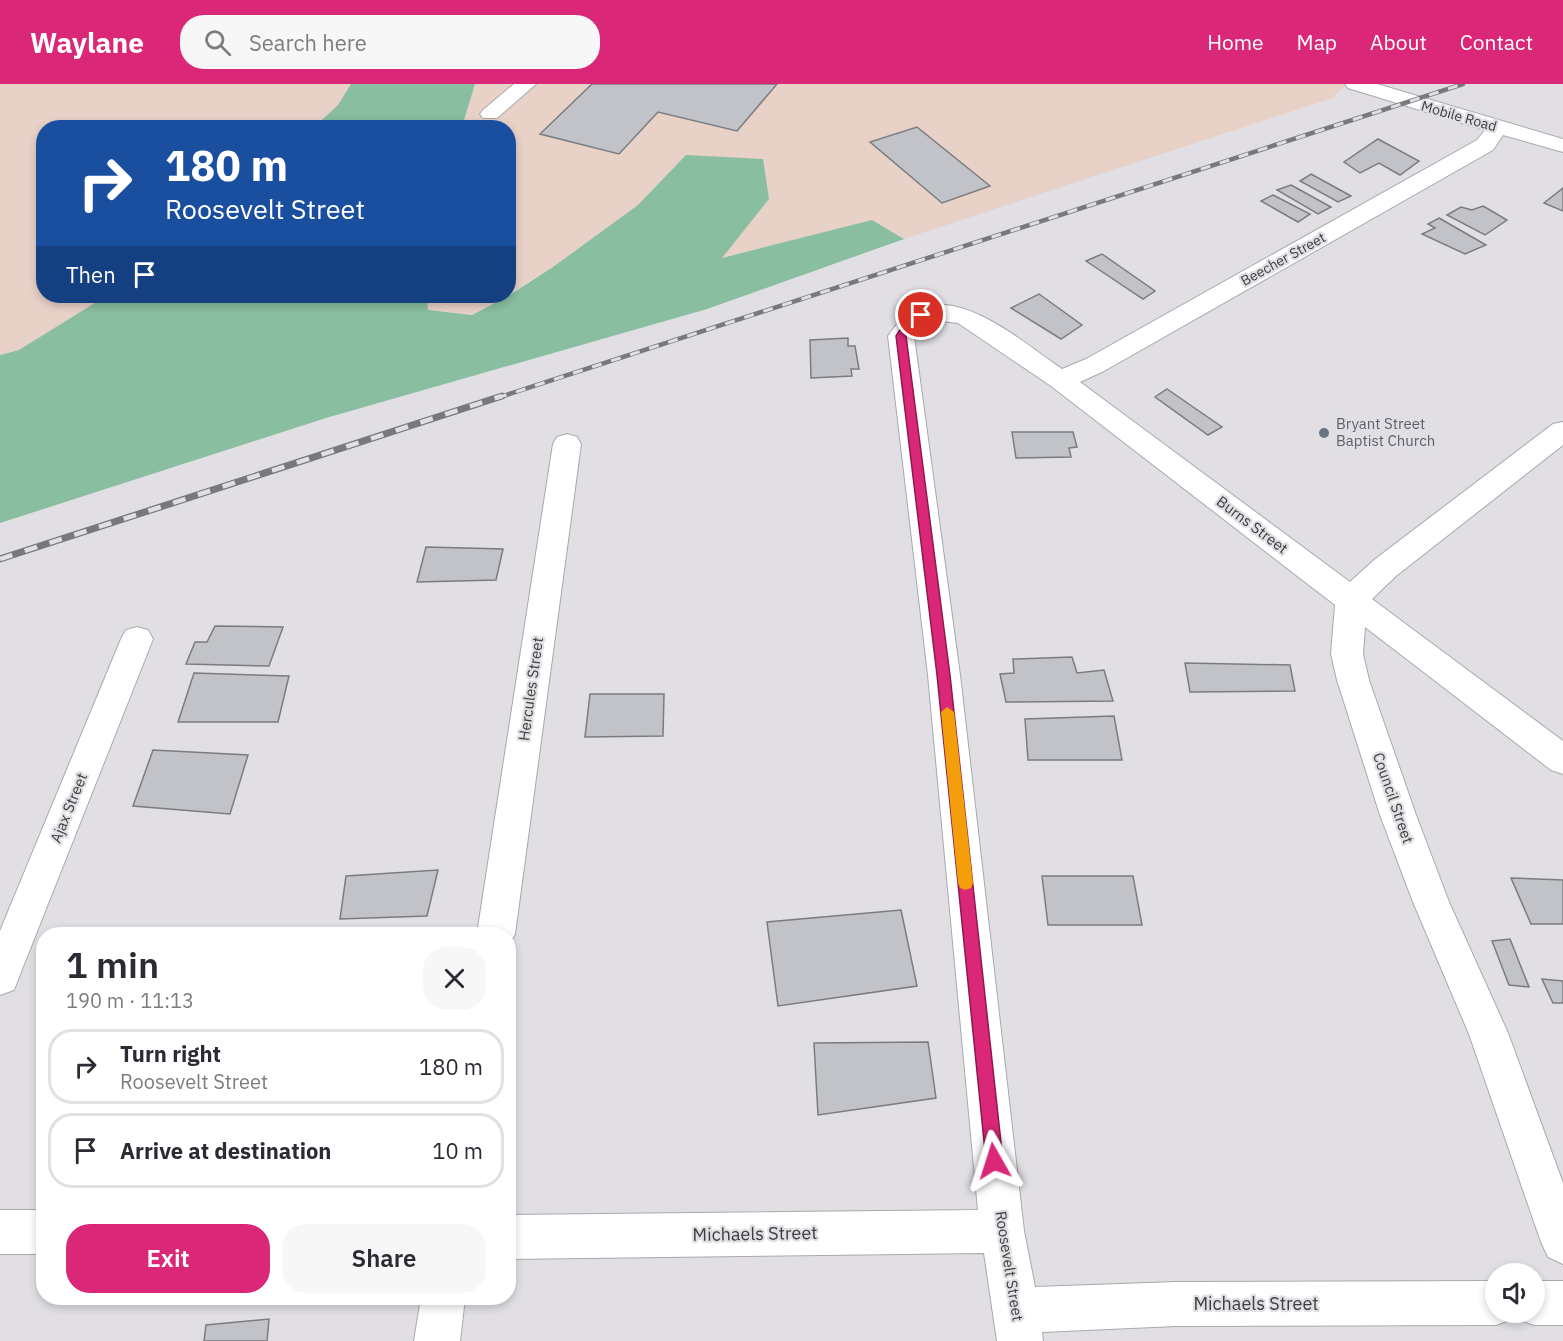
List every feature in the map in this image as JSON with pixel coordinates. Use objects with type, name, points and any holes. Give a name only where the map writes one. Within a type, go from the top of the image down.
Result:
[{"type":"street","points":[[490,114],[526,84]]},
{"type":"street","name":"Mobile Road","points":[[1355,84],[1563,147]]},
{"type":"street","name":"Beecher Street","points":[[1060,380],[1095,365],[1485,145],[1498,127]]},
{"type":"street","name":"Burns Street","points":[[930,312],[951,312],[968,317],[1060,380],[1563,760]]},
{"type":"street","name":"Roosevelt Street","points":[[930,312],[909,322],[901,336],[944,675],[1002,1231],[1019,1326]]},
{"type":"street","points":[[1351,600],[1385,568],[1563,431]]},
{"type":"street","name":"Hercules Street","points":[[497,927],[567,444]]},
{"type":"street","name":"Council Street","points":[[1351,600],[1347,654],[1357,691],[1398,815],[1431,902],[1488,1033],[1563,1242]]},
{"type":"street","name":"Ajax Street","points":[[0,977],[137,639]]},
{"type":"street","name":"Michaels Street","points":[[516,1236],[1002,1231]]},
{"type":"street","points":[[0,1232],[36,1232]]},
{"type":"street","name":"Michaels Street","points":[[1019,1326],[1176,1304],[1485,1303]]},
{"type":"street","points":[[1545,1303],[1563,1303]]},
{"type":"street","points":[[437,1341],[442,1305]]},
{"type":"shaded area","points":[[0,84],[351,84],[338,105],[322,120],[36,120],[36,303],[95,303],[19,350],[0,355]]},
{"type":"shaded area","points":[[475,84],[1347,84],[1332,98],[904,239],[872,220],[721,258],[769,199],[686,155],[638,205],[553,267],[516,290],[516,120],[464,120]]},
{"type":"shaded area","points":[[428,303],[493,303],[472,315],[428,310]]},
{"type":"green space","points":[[351,84],[475,84],[464,120],[322,120],[338,105]]},
{"type":"green space","points":[[686,155],[763,159],[769,199],[722,258],[872,220],[904,239],[707,309],[326,418],[0,523],[0,355],[19,350],[95,303],[428,303],[428,310],[472,315],[495,303],[516,303],[516,291],[638,205]]},
{"type":"building","points":[[592,84],[777,84],[737,131],[658,112],[619,154],[540,134]]},
{"type":"building","points":[[917,127],[990,186],[942,203],[870,142]]},
{"type":"building","points":[[1378,139],[1419,161],[1400,175],[1379,163],[1360,173],[1344,162]]},
{"type":"building","points":[[1311,174],[1351,196],[1338,202],[1300,181]]},
{"type":"building","points":[[1291,185],[1331,207],[1318,214],[1277,190]]},
{"type":"building","points":[[1563,188],[1563,211],[1544,203]]},
{"type":"building","points":[[1273,195],[1310,214],[1298,222],[1261,201]]},
{"type":"building","points":[[1483,206],[1507,220],[1485,235],[1447,215],[1461,207],[1472,210]]},
{"type":"building","points":[[1439,218],[1486,245],[1465,254],[1422,234],[1435,228],[1428,224]]},
{"type":"building","points":[[1102,254],[1155,291],[1143,299],[1086,261]]},
{"type":"building","points":[[1039,294],[1082,325],[1061,339],[1011,308]]},
{"type":"building","points":[[848,338],[848,346],[855,346],[859,369],[851,369],[852,376],[811,378],[810,340]]},
{"type":"building","points":[[1167,389],[1222,427],[1208,435],[1155,397]]},
{"type":"building","points":[[1012,432],[1073,432],[1077,447],[1069,448],[1071,457],[1016,458]]},
{"type":"building","points":[[426,547],[503,549],[496,580],[417,582]]},
{"type":"building","points":[[215,626],[283,627],[269,666],[186,664],[195,642],[207,642]]},
{"type":"building","points":[[1072,657],[1077,673],[1104,670],[1113,701],[1006,702],[1000,674],[1014,673],[1013,659]]},
{"type":"building","points":[[1185,663],[1290,665],[1295,691],[1190,692]]},
{"type":"building","points":[[194,673],[289,676],[278,722],[178,722]]},
{"type":"building","points":[[590,694],[664,694],[663,736],[585,737]]},
{"type":"building","points":[[1114,716],[1122,760],[1028,760],[1025,719]]},
{"type":"building","points":[[153,750],[248,755],[230,814],[133,806]]},
{"type":"building","points":[[438,870],[427,916],[340,919],[346,876]]},
{"type":"building","points":[[1042,876],[1133,876],[1142,925],[1048,925]]},
{"type":"building","points":[[1511,878],[1563,880],[1563,924],[1531,924]]},
{"type":"building","points":[[901,910],[917,986],[778,1006],[767,922]]},
{"type":"building","points":[[1510,939],[1529,987],[1509,985],[1492,941]]},
{"type":"building","points":[[1542,979],[1563,981],[1563,1003],[1553,1003]]},
{"type":"building","points":[[928,1042],[936,1098],[818,1115],[814,1043]]},
{"type":"building","points":[[269,1319],[267,1341],[204,1341],[206,1325]]},
{"type":"railway","points":[[497,398],[1463,84]]},
{"type":"railway","points":[[0,559],[502,396]]},
{"type":"slow traffic","points":[[947,712],[965,883]]},
{"type":"place","name":"Bryant Street Baptist Church","points":[[1324,433]]},
{"type":"route","points":[[921,315],[909,322],[901,336],[944,675],[994,1161]]}]
